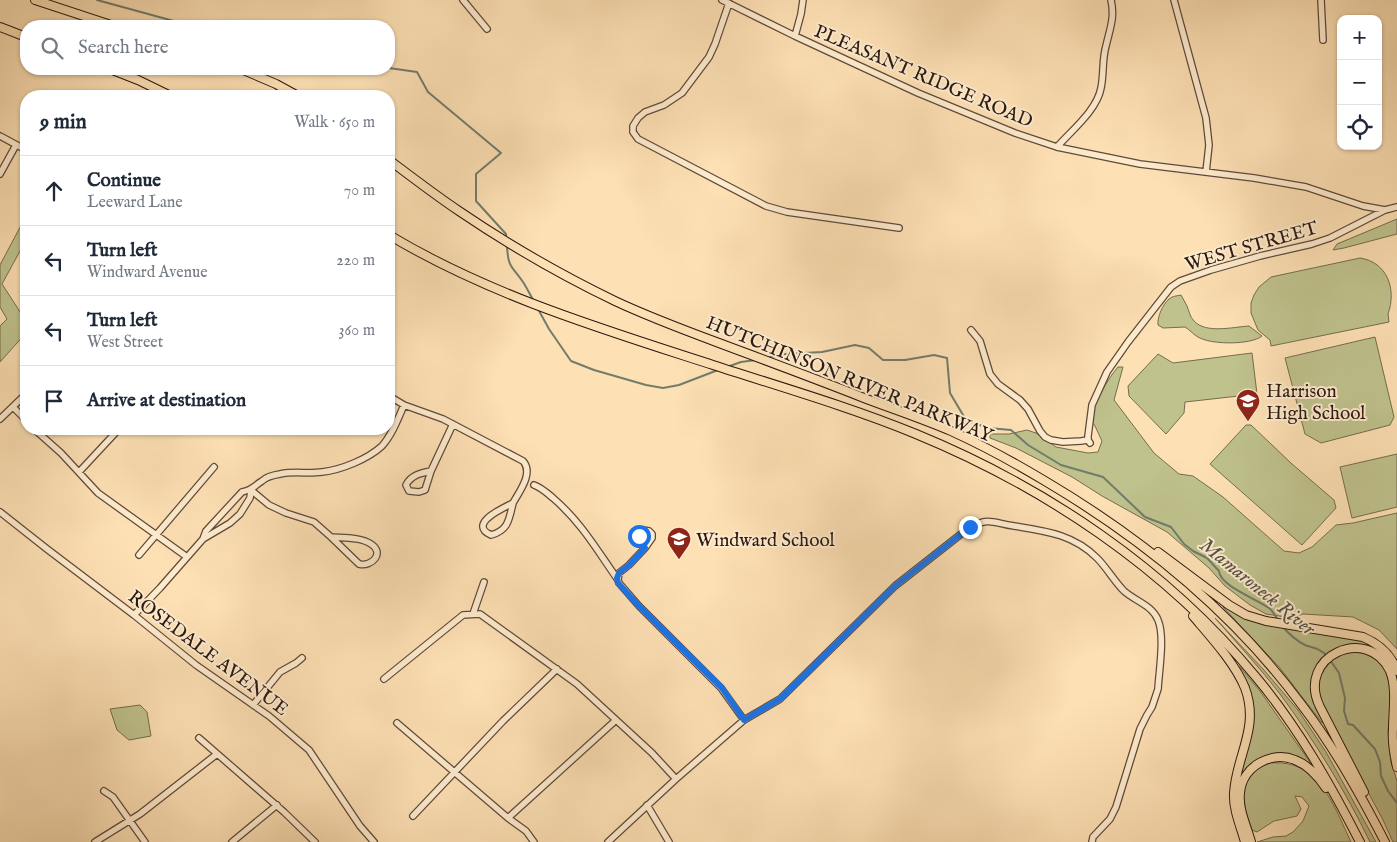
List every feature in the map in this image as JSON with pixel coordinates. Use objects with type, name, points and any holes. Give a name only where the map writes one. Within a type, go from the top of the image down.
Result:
[{"type":"highway","points":[[35,0],[94,20]]},
{"type":"highway","points":[[0,27],[20,35]]},
{"type":"highway","points":[[125,75],[159,90]]},
{"type":"highway","points":[[255,75],[287,90]]},
{"type":"highway","name":"HUTCHINSON RIVER PARKWAY","points":[[395,164],[486,229],[568,278],[617,302],[692,333],[952,432],[1016,464],[1104,517],[1192,586],[1267,661],[1296,696],[1325,737],[1341,762],[1384,842]]},
{"type":"highway","name":"HUTCHINSON RIVER PARKWAY","points":[[395,238],[429,257],[518,298],[552,311],[881,420],[984,465],[1040,496],[1086,525],[1128,555],[1167,586],[1229,646],[1270,694],[1294,727],[1316,762],[1360,842]]},
{"type":"highway","points":[[1104,517],[1135,534],[1238,611],[1250,617],[1266,621],[1367,639],[1386,652],[1397,670]]},
{"type":"highway","points":[[1167,586],[1227,659],[1240,678],[1247,694],[1250,710],[1249,727],[1235,782],[1234,796],[1245,842]]},
{"type":"highway","points":[[1380,833],[1364,793],[1318,702],[1315,686],[1316,678],[1320,668],[1336,652],[1350,648],[1365,650],[1378,656],[1389,668],[1394,682],[1393,742],[1397,767]]},
{"type":"highway","points":[[1252,842],[1241,806],[1240,789],[1252,768],[1264,760],[1273,758],[1291,758],[1310,769],[1323,783],[1350,823]]},
{"type":"street","points":[[462,0],[487,29]]},
{"type":"street","name":"PLEASANT RIDGE ROAD","points":[[722,0],[918,93],[1015,134],[1057,147],[1140,164],[1254,178],[1306,187],[1363,206],[1385,210]]},
{"type":"street","points":[[795,36],[803,0]]},
{"type":"street","points":[[1057,147],[1094,106],[1101,90],[1105,47],[1112,26],[1114,10],[1111,0]]},
{"type":"street","points":[[1174,0],[1206,118],[1208,145],[1206,172]]},
{"type":"street","points":[[1320,0],[1323,40]]},
{"type":"street","points":[[729,4],[709,57],[682,93],[675,99],[645,112],[638,118],[633,126],[633,132],[638,139],[766,206],[787,212],[899,228]]},
{"type":"street","points":[[0,136],[20,147]]},
{"type":"street","points":[[0,174],[16,145]]},
{"type":"street","name":"WEST STREET","points":[[971,330],[980,340],[990,374],[998,384],[1020,400],[1028,409],[1045,437],[1050,440],[1063,442],[1089,441],[1092,405],[1107,372],[1171,287],[1180,281],[1211,270],[1330,238],[1385,210],[1397,207]]},
{"type":"street","points":[[0,419],[20,400]]},
{"type":"street","points":[[395,400],[404,405],[443,419],[526,464],[528,470],[525,481],[513,503],[509,522],[498,533],[491,535],[485,532],[483,526],[488,517],[513,503]]},
{"type":"street","points":[[395,427],[404,405]]},
{"type":"street","points":[[13,407],[20,414]]},
{"type":"street","points":[[431,471],[410,478],[406,485],[409,491],[419,492],[425,490],[431,471],[453,424]]},
{"type":"street","points":[[40,435],[98,493],[187,557]]},
{"type":"street","points":[[79,472],[113,435]]},
{"type":"street","points":[[203,539],[206,531],[242,492],[251,490],[263,480],[289,472],[306,474],[326,472],[347,466],[366,457],[382,446],[390,435]]},
{"type":"street","points":[[138,555],[214,467]]},
{"type":"street","points":[[534,485],[541,488],[568,510],[582,526],[618,580],[618,583],[722,688],[744,720]]},
{"type":"street","points":[[251,490],[269,505],[314,522],[359,564],[362,565],[375,560],[377,549],[366,540],[331,537]]},
{"type":"street","points":[[134,614],[160,588],[203,539],[230,523],[240,514],[250,498],[251,490]]},
{"type":"street","name":"ROSEDALE AVENUE","points":[[0,512],[134,614],[196,665],[269,716],[309,750],[360,826],[374,842]]},
{"type":"street","points":[[608,842],[676,778],[744,720],[780,699],[895,586],[970,527],[989,520],[1010,526],[1062,535],[1078,544],[1096,557],[1125,591],[1152,610],[1158,621],[1161,635],[1157,695],[1140,729],[1116,807],[1110,819],[1093,837],[1092,842]]},
{"type":"street","points":[[618,580],[619,573],[645,548]]},
{"type":"street","points":[[473,614],[484,582]]},
{"type":"street","points":[[384,679],[463,615],[480,614],[577,684],[652,753],[676,778]]},
{"type":"street","points":[[253,704],[280,672],[302,658]]},
{"type":"street","points":[[413,816],[503,721],[557,669]]},
{"type":"street","points":[[508,818],[616,720]]},
{"type":"street","points":[[397,723],[508,818],[526,831],[534,842]]},
{"type":"street","points":[[199,738],[315,842]]},
{"type":"street","points":[[95,842],[130,820],[217,754]]},
{"type":"street","points":[[104,791],[113,797],[145,842]]},
{"type":"street","points":[[647,805],[669,842]]},
{"type":"street","points":[[232,842],[277,806]]},
{"type":"green space","points":[[1397,219],[1397,234],[1333,250],[1337,244]]},
{"type":"green space","points":[[20,227],[20,251],[2,284],[20,312],[20,340],[0,362],[0,326],[7,319],[0,307],[0,265]]},
{"type":"green space","points":[[1360,258],[1377,265],[1387,278],[1391,295],[1388,314],[1389,322],[1271,346],[1270,340],[1258,330],[1251,313],[1251,303],[1259,287],[1271,277]]},
{"type":"green space","points":[[1181,295],[1192,318],[1199,325],[1212,329],[1249,326],[1262,336],[1249,341],[1221,343],[1204,340],[1185,327],[1163,328],[1158,325],[1159,315],[1167,301],[1172,297]]},
{"type":"green space","points":[[1375,337],[1394,417],[1390,425],[1321,443],[1305,434],[1285,358]]},
{"type":"green space","points":[[1252,353],[1257,394],[1185,402],[1184,413],[1166,434],[1129,396],[1128,386],[1158,354],[1173,363]]},
{"type":"green space","points":[[1118,367],[1123,367],[1114,400],[1154,453],[1179,474],[1193,476],[1223,497],[1284,551],[1299,553],[1312,547],[1336,525],[1397,513],[1397,649],[1379,630],[1353,617],[1303,614],[1292,618],[1266,614],[1250,605],[1225,586],[1209,568],[1167,532],[1072,477],[1016,448],[990,438],[990,434],[1009,434],[1027,430],[1036,433],[1056,447],[1088,453],[1098,452],[1102,441],[1089,418],[1105,385]]},
{"type":"green space","points":[[1246,425],[1251,425],[1334,500],[1336,508],[1302,545],[1210,464]]},
{"type":"green space","points":[[1397,454],[1397,507],[1352,518],[1340,467]]},
{"type":"green space","points":[[1224,605],[1237,615],[1258,622],[1367,642],[1379,648],[1387,657],[1387,660],[1377,653],[1355,646],[1340,647],[1326,655],[1316,667],[1311,681],[1313,697],[1324,722],[1322,723],[1280,668],[1223,607]]},
{"type":"green space","points":[[1215,618],[1264,670],[1298,710],[1326,752],[1376,842],[1370,842],[1340,784],[1293,711]]},
{"type":"green space","points":[[1349,652],[1364,653],[1377,660],[1386,670],[1390,682],[1391,701],[1388,731],[1391,762],[1397,781],[1397,842],[1393,842],[1319,696],[1319,678],[1326,665],[1339,655]]},
{"type":"green space","points":[[1236,667],[1240,667],[1260,691],[1312,765],[1310,766],[1286,754],[1272,754],[1253,763],[1242,775],[1240,774],[1252,709]]},
{"type":"green space","points":[[140,705],[147,712],[151,736],[129,740],[117,730],[110,709]]},
{"type":"green space","points":[[1269,763],[1296,766],[1308,772],[1317,781],[1333,804],[1351,842],[1257,842],[1273,837],[1286,836],[1293,832],[1303,821],[1309,806],[1302,797],[1295,796],[1301,809],[1297,816],[1274,821],[1257,832],[1252,830],[1243,794],[1248,780],[1260,766]]},
{"type":"waterway","name":"Mamaroneck River","points":[[97,0],[170,20]]},
{"type":"waterway","name":"Mamaroneck River","points":[[395,69],[417,72],[428,92],[501,153],[476,174],[476,201],[506,234],[506,239]]},
{"type":"waterway","name":"Mamaroneck River","points":[[507,246],[508,259],[511,266],[534,301]]},
{"type":"waterway","name":"Mamaroneck River","points":[[538,309],[571,361],[594,370],[663,388],[679,385],[718,370]]},
{"type":"waterway","name":"Mamaroneck River","points":[[766,358],[785,354],[822,352],[855,345],[869,348],[883,360],[905,360],[934,355],[947,358],[950,393],[966,420],[988,428],[1011,430],[1028,445],[1061,465],[1103,477],[1145,517],[1171,527],[1184,544],[1207,558],[1226,582],[1269,608],[1278,620]]},
{"type":"waterway","name":"Mamaroneck River","points":[[727,367],[741,362],[756,360]]},
{"type":"waterway","name":"Mamaroneck River","points":[[1282,626],[1299,641],[1320,650],[1327,656]]},
{"type":"waterway","name":"Mamaroneck River","points":[[1330,660],[1339,673],[1345,698],[1344,711],[1348,724],[1353,725],[1375,749],[1380,762],[1381,776],[1388,791],[1397,803]]},
{"type":"place","name":"Harrison High School","points":[[1248,422]]},
{"type":"place","name":"Windward School","points":[[679,560]]},
{"type":"route","points":[[639,536],[645,548],[619,573],[618,583],[722,688],[744,720],[780,699],[895,586],[970,527]]}]
